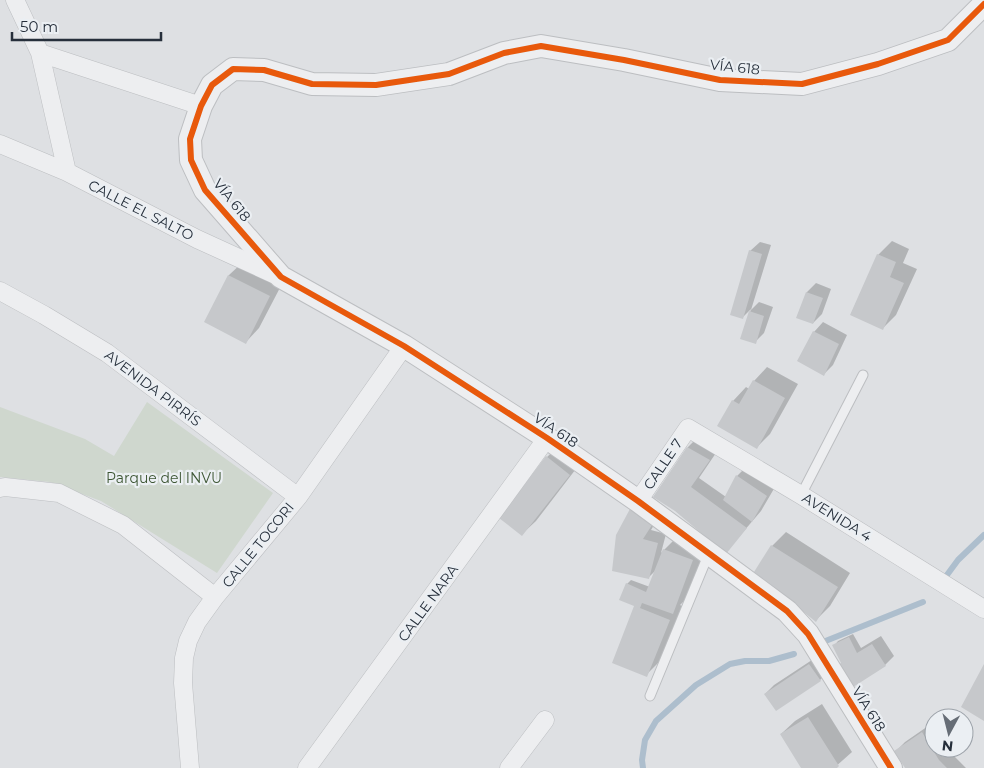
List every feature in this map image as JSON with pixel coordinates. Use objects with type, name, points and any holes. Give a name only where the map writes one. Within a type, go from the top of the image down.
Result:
[{"type":"street","points":[[15,0],[40,53],[67,172]]},
{"type":"street","name":"VÍA 618","points":[[891,768],[808,634],[787,611],[638,501],[547,438],[404,346],[281,277],[206,190],[191,160],[190,140],[201,106],[212,85],[233,69],[264,70],[312,84],[376,86],[449,74],[504,53],[540,46],[624,60],[720,80],[802,84],[878,64],[948,40],[984,4]]},
{"type":"street","points":[[40,53],[201,106]]},
{"type":"street","name":"CALLE EL SALTO","points":[[0,144],[67,172],[197,239],[281,277]]},
{"type":"street","name":"AVENIDA PIRRÍS","points":[[0,291],[107,353],[298,497]]},
{"type":"street","name":"CALLE TOCORI","points":[[190,768],[183,683],[184,658],[188,640],[197,622],[215,597],[298,497],[404,346]]},
{"type":"street","name":"AVENIDA 4","points":[[688,428],[801,495],[984,609]]},
{"type":"street","name":"CALLE 7","points":[[638,501],[688,428]]},
{"type":"street","name":"CALLE NARA","points":[[307,768],[547,438]]},
{"type":"street","points":[[0,488],[59,493],[123,525],[215,597]]},
{"type":"street","points":[[509,768],[545,720]]},
{"type":"lane","points":[[801,495],[863,375]]},
{"type":"lane","points":[[650,696],[710,553]]},
{"type":"green space","name":"Parque del INVU","points":[[147,402],[273,493],[217,573],[101,501],[50,482],[0,477],[0,407],[85,439],[114,456]]},
{"type":"building","points":[[749,250],[762,254],[743,319],[730,315]]},
{"type":"building","points":[[877,254],[896,262],[890,277],[904,283],[883,330],[850,315]]},
{"type":"building","points":[[228,275],[270,296],[246,344],[204,322]]},
{"type":"building","points":[[806,292],[823,298],[813,324],[796,318]]},
{"type":"building","points":[[749,311],[764,316],[756,344],[740,339]]},
{"type":"building","points":[[813,331],[839,344],[824,376],[797,361]]},
{"type":"building","points":[[753,380],[785,398],[757,449],[717,426],[732,400],[739,404]]},
{"type":"building","points":[[687,447],[710,460],[691,487],[747,528],[726,554],[675,511],[653,497]]},
{"type":"building","points":[[546,456],[570,475],[522,536],[499,518]]},
{"type":"building","points":[[736,475],[767,496],[752,522],[723,500]]},
{"type":"building","points":[[631,507],[652,525],[643,539],[658,543],[649,579],[612,571],[616,535]]},
{"type":"building","points":[[771,545],[838,587],[816,622],[754,572]]},
{"type":"building","points":[[663,549],[693,560],[673,614],[642,603],[640,608],[670,620],[647,677],[612,663],[634,606],[619,600],[626,583],[646,592]]},
{"type":"building","points":[[849,637],[857,653],[872,644],[886,666],[850,689],[836,667],[841,663],[832,645]]},
{"type":"building","points":[[809,664],[821,681],[776,711],[764,694]]},
{"type":"building","points":[[984,664],[984,721],[974,715],[974,708],[961,707]]},
{"type":"building","points":[[808,717],[839,766],[837,768],[801,768],[780,734]]},
{"type":"building","points":[[922,732],[924,735],[924,758],[938,758],[947,768],[905,768],[894,751]]},
{"type":"waterway","points":[[944,579],[958,560],[984,535]]},
{"type":"waterway","points":[[823,642],[923,602]]},
{"type":"waterway","points":[[643,768],[642,760],[645,740],[656,721],[696,685],[730,664],[745,661],[769,661],[794,654]]},
{"type":"cycle path","points":[[891,768],[808,634],[787,611],[638,501],[547,438],[404,346],[281,277],[205,190],[191,160],[190,139],[201,106],[212,85],[233,69],[264,70],[312,84],[376,85],[449,74],[504,53],[541,46],[624,60],[720,80],[802,84],[878,64],[948,40],[984,4]]}]
